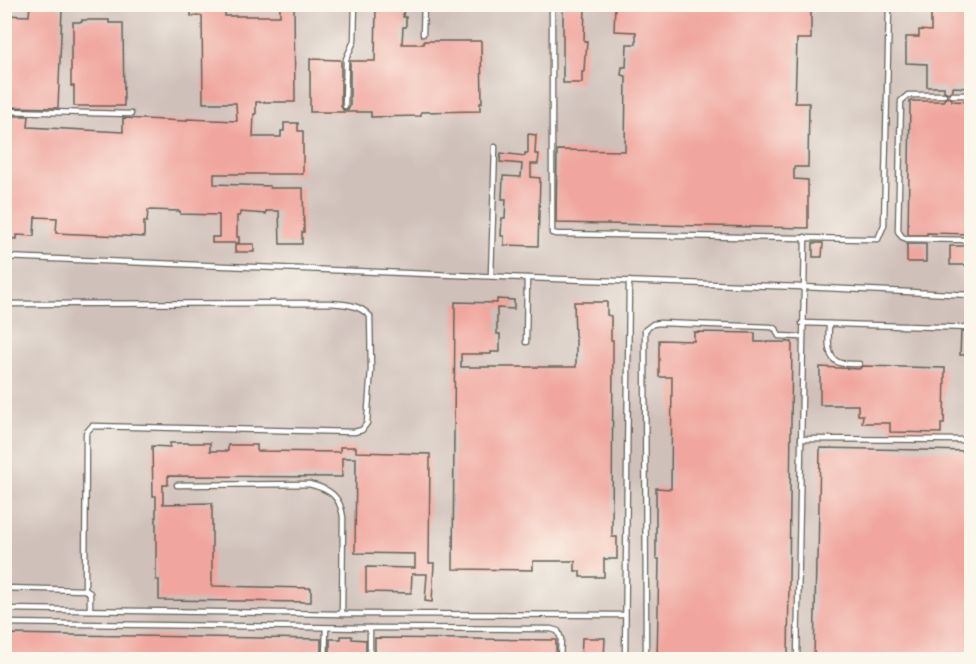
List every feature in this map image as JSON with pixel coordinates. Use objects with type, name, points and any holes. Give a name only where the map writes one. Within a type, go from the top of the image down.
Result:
[{"type":"lane","points":[[345,106],[346,59],[354,41],[355,4]]},
{"type":"lane","points":[[423,34],[424,4]]},
{"type":"lane","points":[[552,4],[552,233],[878,238],[884,225],[889,7],[886,4]]},
{"type":"lane","points":[[944,95],[908,94],[901,101],[898,231],[902,237],[907,239],[972,240]]},
{"type":"lane","points":[[952,95],[972,95]]},
{"type":"lane","points":[[4,111],[130,114]]},
{"type":"lane","points":[[491,276],[495,147]]},
{"type":"lane","points":[[797,660],[805,237]]},
{"type":"lane","points":[[4,257],[972,295]]},
{"type":"lane","points":[[526,342],[527,278]]},
{"type":"lane","points":[[625,660],[629,281]]},
{"type":"lane","points":[[4,304],[328,303],[349,304],[364,309],[370,316],[371,369],[367,423],[362,429],[354,432],[92,426],[86,433],[85,590]]},
{"type":"lane","points":[[646,660],[645,330],[653,324],[660,323],[771,327],[776,329],[779,336],[802,337]]},
{"type":"lane","points":[[802,323],[972,328]]},
{"type":"lane","points":[[829,324],[828,347],[834,360],[837,363],[859,364]]},
{"type":"lane","points":[[801,439],[972,440]]},
{"type":"lane","points":[[177,485],[309,484],[330,492],[338,500],[343,517],[342,614]]},
{"type":"lane","points":[[4,588],[85,590],[90,594],[90,610]]},
{"type":"lane","points":[[4,609],[626,615]]},
{"type":"lane","points":[[4,623],[551,629],[558,631],[561,639],[560,660]]},
{"type":"lane","points":[[326,628],[326,660]]},
{"type":"lane","points":[[370,628],[370,660]]},
{"type":"shaded area","points":[[5,5],[971,5],[971,659],[5,659]]},
{"type":"building","points":[[30,4],[59,4],[59,10],[62,10],[58,108],[4,107],[4,15],[29,16]]},
{"type":"building","points":[[191,4],[225,4],[225,16],[280,16],[280,4],[294,4],[295,102],[256,102],[253,137],[281,137],[284,123],[298,123],[298,131],[303,131],[303,174],[214,174],[214,184],[303,188],[302,244],[280,244],[279,211],[266,211],[266,214],[240,212],[240,216],[237,216],[239,243],[212,243],[212,237],[219,237],[219,215],[148,210],[147,222],[144,222],[144,237],[56,233],[57,218],[35,217],[34,236],[17,235],[17,239],[4,238],[4,116],[29,116],[28,127],[123,132],[123,118],[237,121],[236,103],[203,103],[202,16],[191,16]]},
{"type":"building","points":[[615,4],[811,4],[811,39],[797,39],[795,103],[809,103],[808,167],[794,167],[794,179],[808,180],[808,228],[556,223],[557,150],[625,151],[626,76],[621,75],[622,67],[626,67],[627,44],[636,44],[636,32],[614,31]]},
{"type":"building","points":[[893,4],[972,4],[972,88],[953,87],[953,90],[948,93],[944,91],[944,87],[927,87],[927,64],[906,63],[906,37],[919,37],[919,30],[931,31],[931,11],[893,10]]},
{"type":"building","points":[[563,5],[585,6],[584,41],[587,41],[582,83],[563,83]]},
{"type":"building","points":[[384,6],[404,7],[403,17],[406,17],[406,27],[403,27],[402,44],[424,44],[424,41],[481,41],[482,103],[480,103],[480,111],[421,112],[421,116],[371,117],[371,112],[310,112],[310,59],[341,61],[341,106],[343,110],[348,110],[350,106],[350,61],[375,61],[376,8],[384,8]]},
{"type":"building","points":[[82,20],[109,20],[109,23],[123,23],[124,106],[74,106],[74,86],[71,86],[73,22],[82,22]]},
{"type":"building","points":[[948,97],[952,101],[972,102],[972,234],[908,235],[910,101],[944,101]]},
{"type":"building","points":[[528,134],[536,135],[535,154],[539,154],[538,164],[531,164],[531,177],[540,178],[538,246],[504,245],[504,236],[501,236],[506,199],[502,199],[503,176],[521,177],[522,164],[500,162],[501,153],[525,156],[525,153],[528,153]]},
{"type":"building","points":[[813,243],[823,243],[822,257],[813,257]]},
{"type":"building","points":[[235,244],[254,244],[254,252],[235,252]]},
{"type":"building","points":[[907,244],[926,244],[926,262],[907,262]]},
{"type":"building","points":[[950,246],[972,246],[972,265],[950,265]]},
{"type":"building","points":[[497,299],[514,300],[514,309],[497,308],[500,352],[461,354],[461,367],[576,367],[574,302],[607,302],[607,315],[611,316],[611,340],[613,340],[612,537],[617,537],[617,559],[604,559],[604,577],[580,577],[580,571],[575,571],[575,561],[533,561],[533,570],[453,569],[455,302],[497,303]]},
{"type":"building","points":[[694,332],[755,333],[755,342],[792,342],[788,660],[657,660],[659,559],[656,559],[656,488],[671,489],[672,377],[659,377],[659,340],[694,341]]},
{"type":"building","points":[[961,332],[972,332],[972,355],[960,355]]},
{"type":"building","points":[[863,366],[945,368],[944,424],[941,424],[941,433],[890,432],[890,423],[862,423],[863,415],[858,415],[858,405],[820,405],[820,367],[859,369]]},
{"type":"building","points":[[170,443],[210,443],[210,451],[228,451],[228,445],[257,445],[257,451],[340,452],[340,447],[356,447],[356,452],[430,454],[429,563],[434,563],[432,602],[425,601],[427,574],[412,574],[411,593],[366,592],[366,567],[415,568],[415,554],[355,553],[356,458],[342,458],[342,477],[168,476],[168,485],[163,485],[163,504],[212,503],[212,586],[311,588],[311,602],[159,600],[159,580],[156,580],[156,496],[153,496],[152,446],[170,447]]},
{"type":"building","points":[[820,448],[972,451],[972,660],[814,660]]},
{"type":"building","points":[[4,634],[321,639],[321,660],[4,660]]},
{"type":"building","points":[[341,636],[366,640],[366,660],[330,660],[330,639],[341,639]]},
{"type":"building","points":[[375,638],[556,640],[556,660],[375,660]]},
{"type":"building","points":[[582,638],[605,638],[604,660],[581,660]]}]
